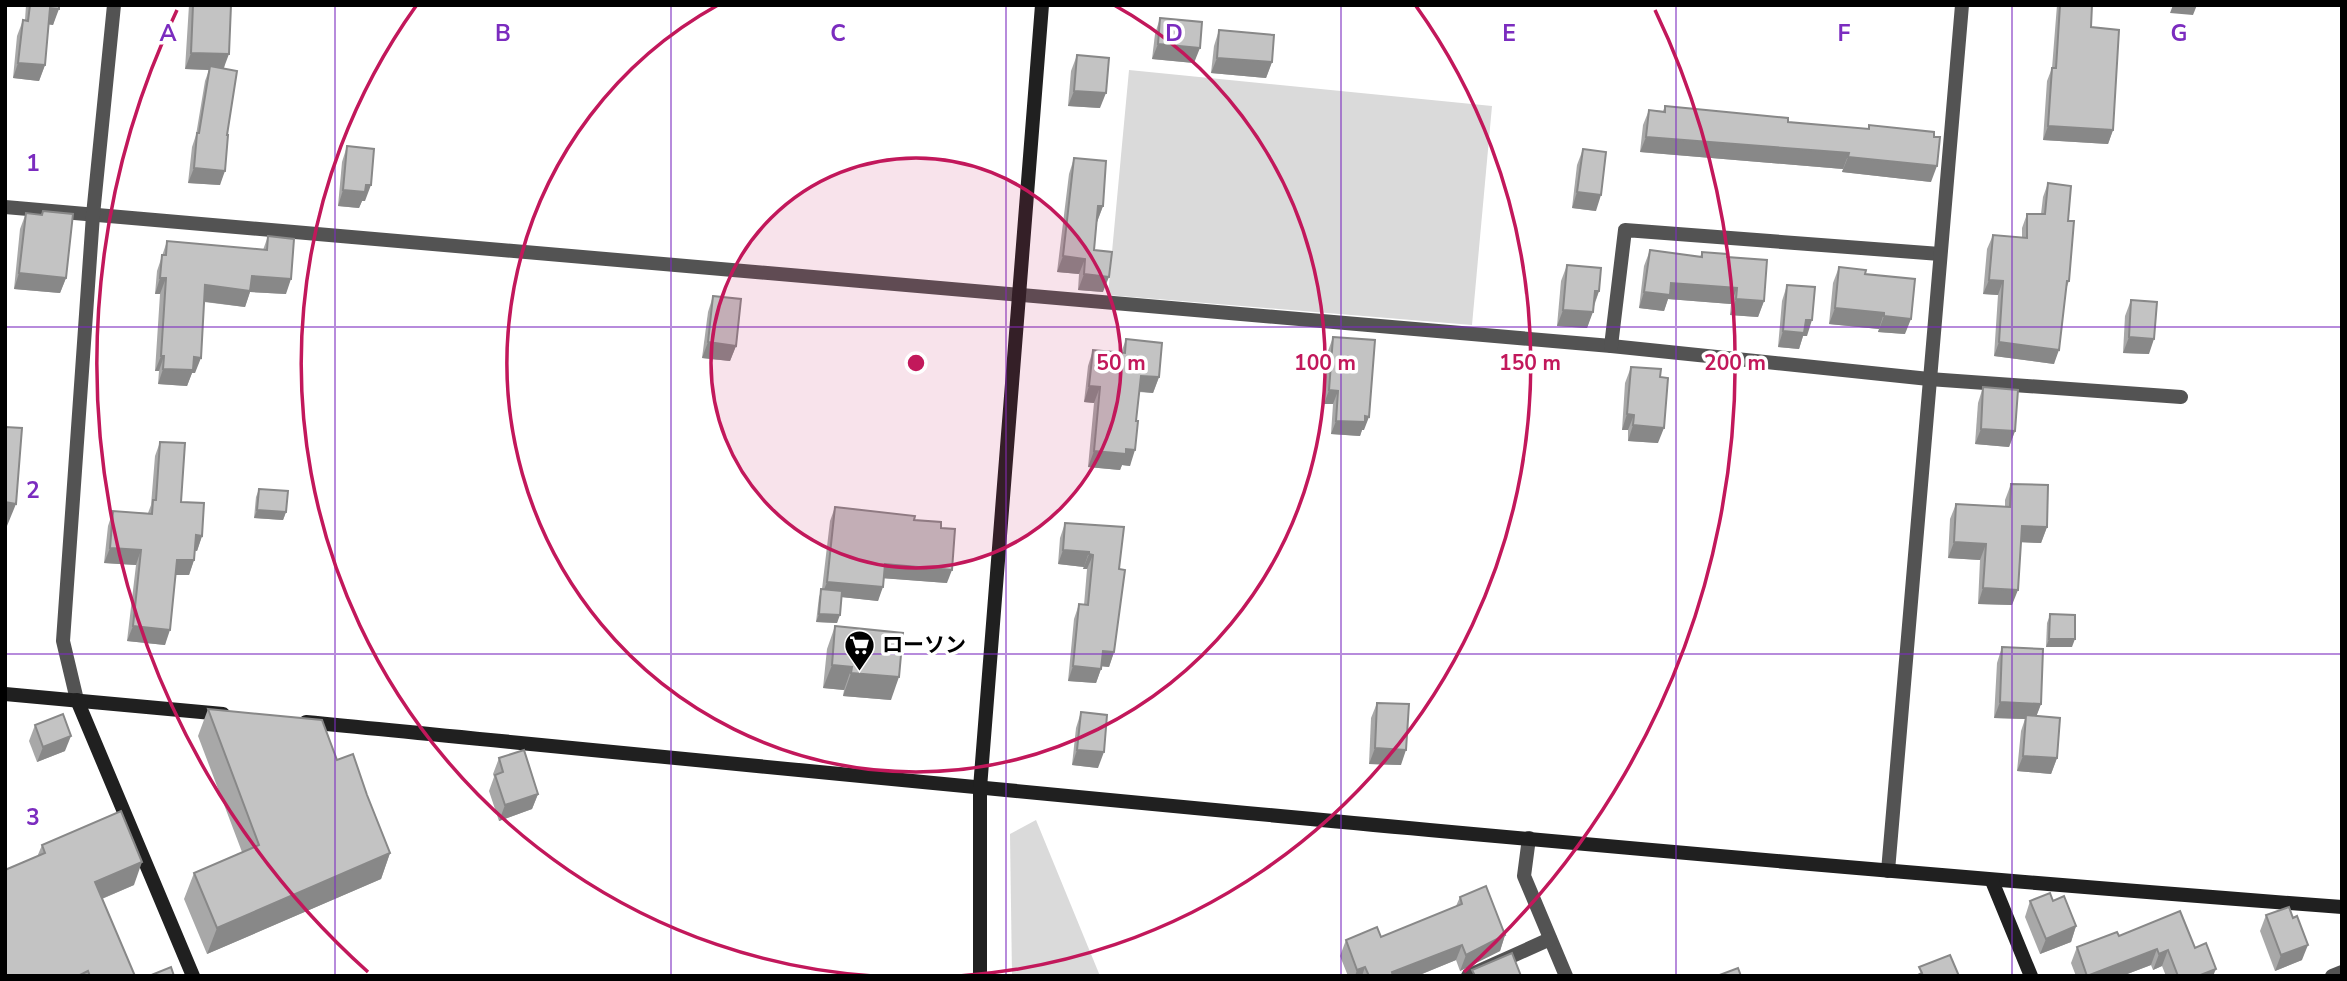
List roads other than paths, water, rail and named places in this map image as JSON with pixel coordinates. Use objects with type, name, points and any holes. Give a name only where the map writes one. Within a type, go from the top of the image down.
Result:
[{"type":"street","points":[[114,5],[93,215],[63,641],[77,700],[193,976]]},
{"type":"street","points":[[980,976],[980,788],[1042,5]]},
{"type":"street","points":[[1888,871],[1962,5]]},
{"type":"street","points":[[5,207],[1611,346],[1929,379],[2181,397]]},
{"type":"street","points":[[1611,346],[1625,230],[1940,254]]},
{"type":"street","points":[[5,694],[231,715]]},
{"type":"street","points":[[286,720],[980,788],[1992,881],[2342,907]]},
{"type":"street","points":[[1529,838],[1524,876],[1566,976]]},
{"type":"street","points":[[1992,881],[2031,976]]},
{"type":"street","points":[[1468,976],[1550,939]]},
{"type":"street","points":[[2332,976],[2342,972]]},
{"type":"place","name":"ローソン","points":[[859,672]]}]
